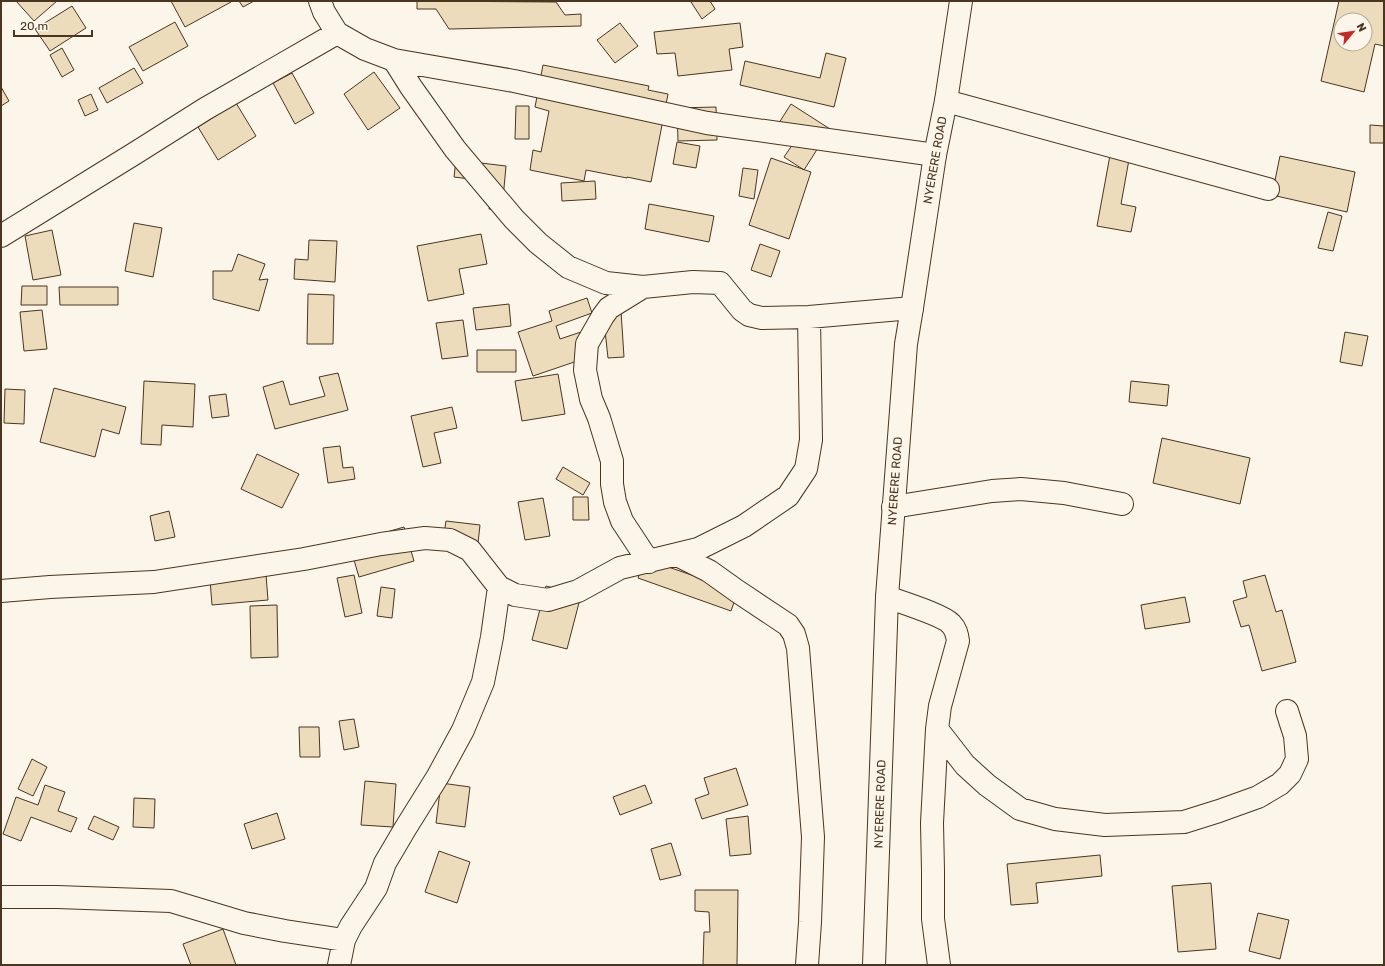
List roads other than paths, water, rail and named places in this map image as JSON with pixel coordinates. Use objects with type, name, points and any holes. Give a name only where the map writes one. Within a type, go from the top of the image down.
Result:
[{"type":"street","points":[[320,1],[324,12],[337,33],[365,49],[394,60],[514,81],[707,123],[934,154]]},
{"type":"street","name":"NYERERE ROAD","points":[[874,965],[887,597],[906,344],[934,154],[946,101],[961,1]]},
{"type":"street","points":[[1,236],[205,109],[337,33]]},
{"type":"street","points":[[394,60],[411,87],[455,149],[514,219],[538,244],[568,267],[606,283],[644,287],[693,282],[720,283],[742,310],[749,315],[762,318],[809,317],[912,308]]},
{"type":"street","points":[[946,101],[1268,189]]},
{"type":"street","points":[[644,287],[609,308],[603,316],[587,344],[585,370],[591,399],[599,418],[612,461],[612,484],[618,509],[622,521],[649,562]]},
{"type":"street","points":[[1,591],[154,582],[304,559],[381,544],[425,538],[450,540],[470,550],[499,587],[515,595],[548,600],[578,591],[620,568],[698,549],[744,526],[788,496],[806,469],[811,440],[809,317]]},
{"type":"street","points":[[893,507],[992,491],[1021,488],[1064,493],[1122,504]]},
{"type":"street","points":[[677,554],[708,571],[788,625],[794,634],[800,663],[813,838],[810,922],[806,965]]},
{"type":"street","points":[[339,965],[344,940],[350,926],[376,888],[385,863],[438,776],[463,730],[484,682],[499,587]]},
{"type":"street","points":[[887,597],[950,622],[956,630],[958,641],[940,706],[937,729],[932,823],[933,919],[939,965]]},
{"type":"street","points":[[937,729],[964,765],[987,785],[1020,809],[1055,819],[1105,825],[1184,822],[1219,812],[1258,797],[1280,784],[1290,774],[1297,759],[1295,736],[1286,711]]},
{"type":"street","points":[[1,897],[57,896],[170,901],[244,923],[344,940]]}]
